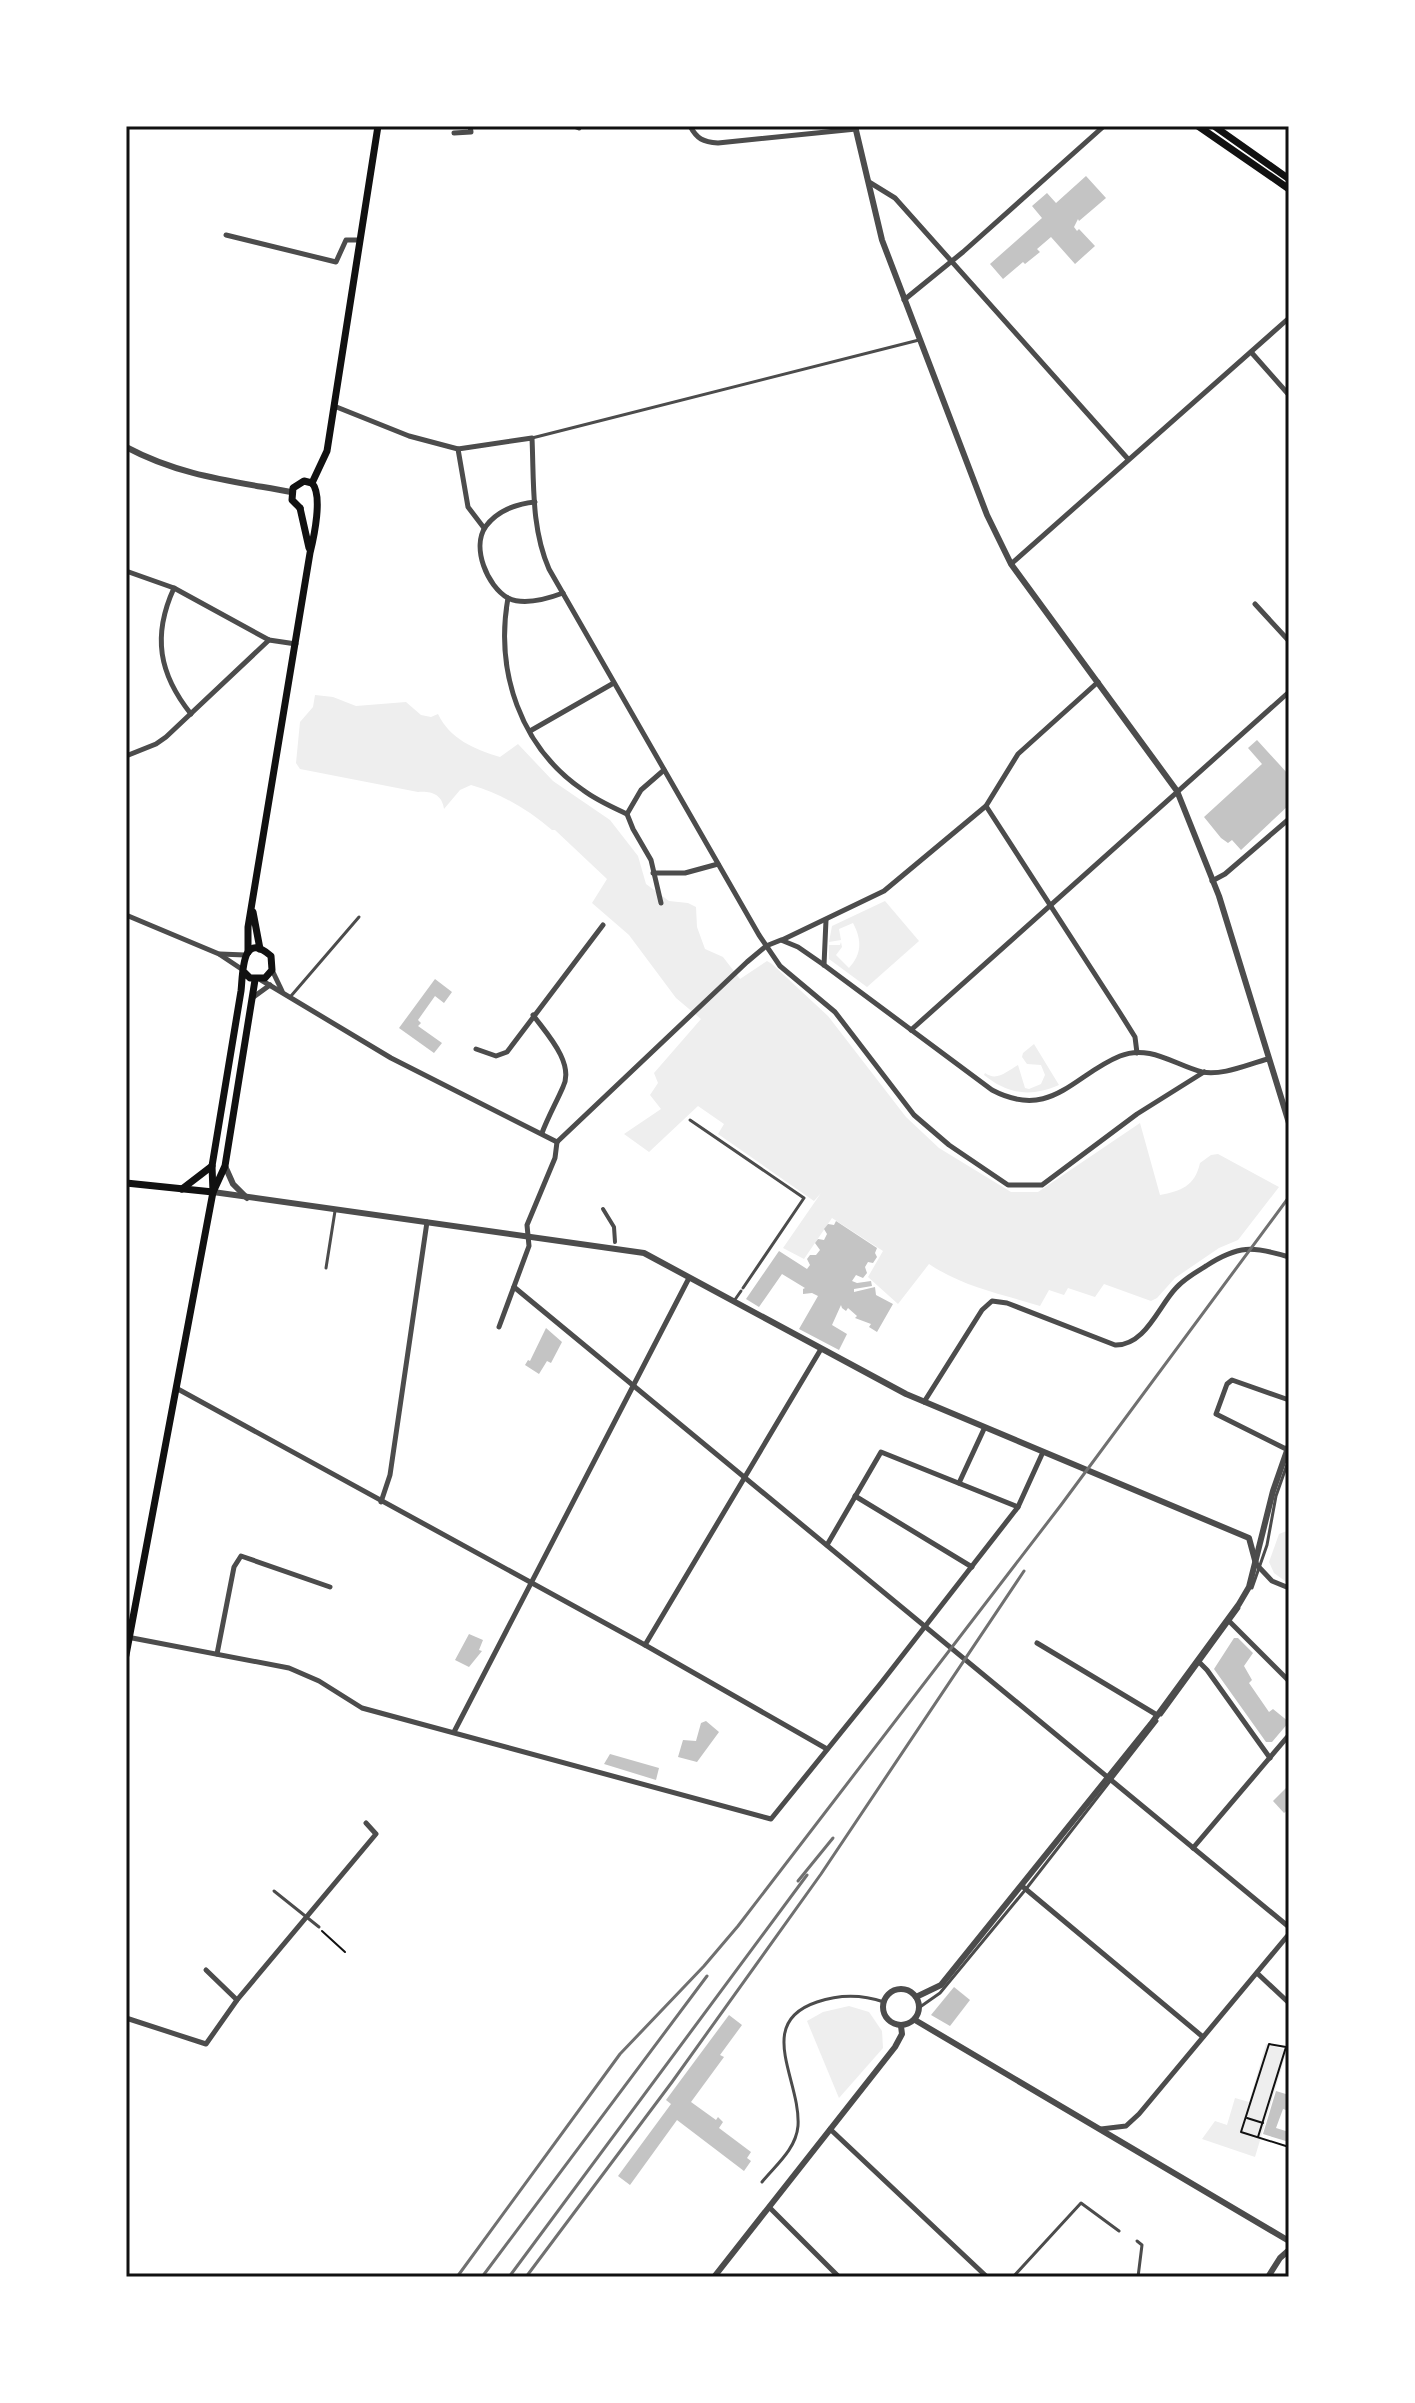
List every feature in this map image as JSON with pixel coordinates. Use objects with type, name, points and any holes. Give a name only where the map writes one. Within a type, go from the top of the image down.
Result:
[{"type":"main road","points":[[312,483],[327,451],[378,126]]},
{"type":"main road","points":[[1198,126],[1289,189]]},
{"type":"main road","points":[[1214,126],[1289,179]]},
{"type":"main road","points":[[126,1655],[213,1192],[212,1166],[247,954],[248,927],[315,534],[318,490],[312,483],[299,482],[291,492],[292,500],[300,508],[310,553]]},
{"type":"main road","points":[[300,508],[309,508],[316,503]]},
{"type":"main road","points":[[213,1192],[225,1166],[251,998],[258,980],[272,970],[271,956],[260,949],[252,909]]},
{"type":"main road","points":[[247,954],[260,949]]},
{"type":"main road","points":[[243,971],[258,980]]},
{"type":"main road","points":[[182,1189],[212,1166]]},
{"type":"main road","points":[[126,1183],[213,1192]]},
{"type":"street","points":[[454,133],[471,132],[470,126]]},
{"type":"street","points":[[659,126],[680,126]]},
{"type":"street","points":[[690,126],[696,137],[705,142],[718,143],[855,127],[882,240],[987,515],[1011,564],[1177,791],[1235,946],[1289,1123]]},
{"type":"street","points":[[904,301],[1104,126]]},
{"type":"street","points":[[868,181],[895,198],[1128,459]]},
{"type":"street","points":[[226,235],[336,262],[346,240],[360,240]]},
{"type":"street","points":[[1011,564],[1289,318]]},
{"type":"street","points":[[1251,352],[1289,395]]},
{"type":"street","points":[[334,406],[409,436],[458,449],[532,438],[540,549],[612,684],[766,946],[780,966],[835,1012],[914,1115],[949,1145],[1008,1185],[1042,1185],[1137,1114],[1204,1072]]},
{"type":"street","points":[[126,447],[182,472],[291,492]]},
{"type":"street","points":[[458,449],[468,507],[484,528],[482,561],[492,582],[508,598],[539,601],[563,593]]},
{"type":"street","points":[[484,528],[504,510],[535,502]]},
{"type":"street","points":[[126,571],[174,588],[269,640],[296,644]]},
{"type":"street","points":[[174,588],[163,617],[161,653],[174,693],[191,714]]},
{"type":"street","points":[[508,598],[503,642],[516,708],[545,756],[561,773],[583,791],[627,814],[651,860],[661,903]]},
{"type":"street","points":[[1255,604],[1289,641]]},
{"type":"street","points":[[126,756],[156,744],[269,640]]},
{"type":"street","points":[[499,1327],[529,1246],[527,1225],[555,1158],[557,1142],[766,946],[884,891],[986,806],[1018,754],[1098,682]]},
{"type":"street","points":[[530,731],[612,684]]},
{"type":"street","points":[[911,1030],[1289,692]]},
{"type":"street","points":[[627,814],[641,790],[664,770]]},
{"type":"street","points":[[986,806],[1135,1037],[1137,1053]]},
{"type":"street","points":[[1212,881],[1225,874],[1289,819]]},
{"type":"street","points":[[653,873],[685,873],[718,864]]},
{"type":"street","points":[[126,915],[219,954],[243,971]]},
{"type":"street","points":[[824,965],[826,920]]},
{"type":"street","points":[[476,1049],[496,1056],[507,1052],[603,925]]},
{"type":"street","points":[[781,940],[798,947],[824,965],[992,1090],[1015,1100],[1031,1101],[1050,1096],[1121,1055],[1158,1055],[1204,1072],[1229,1070],[1268,1059]]},
{"type":"street","points":[[219,954],[247,954]]},
{"type":"street","points":[[272,970],[283,992]]},
{"type":"street","points":[[258,980],[391,1058],[557,1142]]},
{"type":"street","points":[[251,998],[271,985]]},
{"type":"street","points":[[533,1015],[554,1043],[566,1071],[563,1087],[542,1133]]},
{"type":"street","points":[[225,1166],[233,1184],[247,1198]]},
{"type":"street","points":[[213,1192],[644,1253],[924,1402],[1249,1538],[1257,1567],[1272,1581],[1289,1588]]},
{"type":"street","points":[[603,1209],[614,1227],[615,1242]]},
{"type":"street","points":[[381,1502],[390,1475],[427,1222]]},
{"type":"street","points":[[924,1402],[982,1310],[992,1301],[1007,1303],[1115,1345],[1127,1345],[1136,1339],[1177,1286],[1220,1257],[1237,1249],[1269,1251],[1289,1257]]},
{"type":"street","points":[[454,1732],[689,1278]]},
{"type":"street","points":[[514,1287],[1289,1927]]},
{"type":"street","points":[[645,1645],[821,1349]]},
{"type":"street","points":[[916,1997],[941,1985],[1024,1888],[1229,1621],[1257,1567],[1272,1499],[1289,1449],[1216,1414],[1227,1384],[1232,1380],[1289,1400]]},
{"type":"street","points":[[176,1388],[645,1645],[827,1749]]},
{"type":"street","points":[[959,1483],[984,1429]]},
{"type":"street","points":[[827,1545],[881,1452],[1018,1507]]},
{"type":"street","points":[[128,1638],[289,1668],[319,1681],[362,1708],[771,1819],[1018,1507],[1043,1452]]},
{"type":"street","points":[[855,1496],[972,1567]]},
{"type":"street","points":[[217,1654],[234,1567],[241,1556],[330,1587]]},
{"type":"street","points":[[1229,1621],[1289,1681]]},
{"type":"street","points":[[1037,1643],[1157,1715]]},
{"type":"street","points":[[1199,1663],[1270,1758]]},
{"type":"street","points":[[1193,1848],[1289,1735]]},
{"type":"street","points":[[126,2018],[206,2044],[237,2000],[376,1834],[366,1823]]},
{"type":"street","points":[[1024,1888],[1203,2037]]},
{"type":"street","points":[[1101,2129],[1126,2126],[1139,2114],[1289,1934]]},
{"type":"street","points":[[206,1970],[237,2000]]},
{"type":"street","points":[[1257,1973],[1289,2003]]},
{"type":"street","points":[[898,1989],[911,1992],[916,1997],[920,2007],[915,2020],[901,2026],[885,2016],[884,2002],[898,1989]]},
{"type":"street","points":[[915,2020],[1289,2241]]},
{"type":"street","points":[[714,2277],[895,2047],[902,2034],[901,2026]]},
{"type":"street","points":[[830,2129],[987,2277]]},
{"type":"street","points":[[769,2207],[839,2277]]},
{"type":"street","points":[[1279,2236],[1282,2243],[1280,2258]]},
{"type":"street","points":[[1268,2277],[1289,2250]]},
{"type":"lane","points":[[532,438],[919,340]]},
{"type":"lane","points":[[290,997],[359,917]]},
{"type":"lane","points":[[690,1120],[804,1198],[733,1302]]},
{"type":"lane","points":[[326,1268],[335,1211]]},
{"type":"lane","points":[[1257,1567],[1267,1545],[1276,1496],[1289,1459]]},
{"type":"lane","points":[[1109,1780],[1199,1663]]},
{"type":"lane","points":[[920,2007],[940,1993],[1024,1888]]},
{"type":"lane","points":[[274,1891],[319,1927]]},
{"type":"lane","points":[[762,2182],[792,2148],[798,2128],[795,2094],[782,2041],[786,2024],[799,2010],[833,1997],[866,1997],[884,2002]]},
{"type":"lane","points":[[1013,2277],[1081,2203],[1119,2231]]},
{"type":"lane","points":[[1137,2241],[1142,2245],[1138,2277]]},
{"type":"path","points":[[319,1927],[345,1952]]},
{"type":"path","points":[[1258,2137],[1286,2047],[1269,2044],[1241,2132],[1289,2147]]},
{"type":"path","points":[[1246,2117],[1263,2123]]},
{"type":"shaded area","points":[[315,695],[333,697],[356,706],[406,702],[421,715],[431,717],[438,714],[449,730],[464,742],[500,757],[518,744],[553,781],[610,820],[638,856],[646,884],[669,901],[696,907],[697,927],[705,949],[723,957],[740,979],[767,961],[772,964],[828,1016],[906,1117],[939,1148],[1011,1192],[1038,1192],[1140,1123],[1160,1195],[1186,1186],[1195,1177],[1200,1163],[1218,1154],[1279,1187],[1238,1240],[1219,1248],[1175,1278],[1151,1301],[1104,1284],[1095,1297],[1068,1288],[1064,1295],[1049,1290],[1040,1306],[969,1284],[929,1264],[898,1304],[868,1277],[883,1251],[832,1218],[804,1259],[783,1248],[821,1193],[814,1201],[718,1134],[724,1124],[698,1106],[649,1152],[624,1134],[661,1109],[650,1095],[658,1083],[654,1073],[701,1019],[676,998],[629,935],[592,903],[607,879],[555,830],[514,803],[471,785],[460,790],[444,809],[441,800],[431,793],[300,769],[296,763],[300,722],[313,707]]},
{"type":"shaded area","points":[[885,901],[919,941],[867,987],[829,959],[829,945],[840,945],[841,942],[842,947],[836,955],[849,968],[853,963],[859,947],[853,923],[839,929],[841,940],[829,942],[832,926]]},
{"type":"shaded area","points":[[1034,1044],[1059,1085],[1020,1092],[1002,1087],[984,1075],[998,1076],[1018,1065],[1025,1088],[1041,1084],[1045,1075],[1041,1065],[1027,1064],[1022,1057]]},
{"type":"shaded area","points":[[1289,1530],[1289,1584],[1274,1573],[1269,1562],[1279,1534]]},
{"type":"shaded area","points":[[849,2006],[869,2012],[882,2031],[883,2048],[839,2098],[807,2021],[823,2012]]},
{"type":"shaded area","points":[[1266,2044],[1287,2050],[1255,2157],[1202,2139],[1215,2121],[1227,2125],[1235,2098],[1249,2102]]},
{"type":"building","points":[[1086,176],[1106,198],[1078,219],[1074,227],[1095,246],[1075,264],[1051,237],[1037,249],[1040,252],[1003,279],[990,264],[1042,218],[1032,206],[1047,193],[1056,203]]},
{"type":"building","points":[[1257,740],[1289,775],[1289,805],[1241,850],[1232,840],[1228,843],[1221,838],[1204,817],[1262,764],[1248,748]]},
{"type":"building","points":[[435,979],[452,992],[444,1003],[435,996],[418,1020],[421,1023],[418,1026],[442,1043],[434,1053],[399,1028]]},
{"type":"building","points":[[836,1221],[877,1248],[877,1257],[865,1267],[867,1273],[863,1278],[856,1275],[852,1281],[871,1281],[872,1286],[854,1289],[854,1292],[875,1287],[876,1295],[893,1304],[877,1332],[869,1327],[871,1324],[855,1318],[857,1316],[841,1305],[832,1325],[847,1334],[839,1350],[799,1329],[818,1296],[803,1294],[805,1288],[782,1274],[759,1307],[746,1299],[779,1251],[807,1269],[810,1265],[807,1259],[820,1250],[815,1243],[818,1239],[824,1240],[827,1234],[824,1229]]},
{"type":"building","points":[[546,1328],[562,1342],[551,1363],[547,1361],[539,1374],[525,1365]]},
{"type":"building","points":[[469,1634],[483,1640],[479,1650],[482,1651],[469,1667],[455,1660]]},
{"type":"building","points":[[1234,1638],[1238,1638],[1253,1653],[1244,1666],[1252,1680],[1249,1683],[1269,1712],[1273,1709],[1289,1722],[1272,1742],[1266,1742],[1214,1669]]},
{"type":"building","points":[[706,1721],[719,1732],[697,1762],[678,1757],[683,1740],[696,1741],[701,1723]]},
{"type":"building","points":[[610,1754],[659,1768],[656,1780],[604,1764]]},
{"type":"building","points":[[1289,1785],[1289,1809],[1284,1813],[1273,1801]]},
{"type":"building","points":[[954,1987],[970,2000],[950,2026],[931,2015]]},
{"type":"building","points":[[729,2015],[742,2025],[720,2055],[724,2057],[691,2102],[716,2120],[718,2117],[723,2122],[719,2128],[751,2152],[747,2158],[751,2161],[744,2171],[677,2120],[630,2185],[618,2176],[671,2104],[666,2100]]},
{"type":"building","points":[[1276,2091],[1289,2095],[1289,2111],[1283,2109],[1276,2128],[1289,2132],[1289,2142],[1263,2134]]},
{"type":"railway","points":[[457,2277],[620,2054],[738,1926],[1061,1505],[1289,1197]]},
{"type":"railway","points":[[526,2277],[672,2082],[821,1874],[1024,1571]]},
{"type":"railway","points":[[798,1881],[833,1838]]},
{"type":"railway","points":[[509,2277],[807,1875]]},
{"type":"railway","points":[[482,2277],[707,1976]]}]
